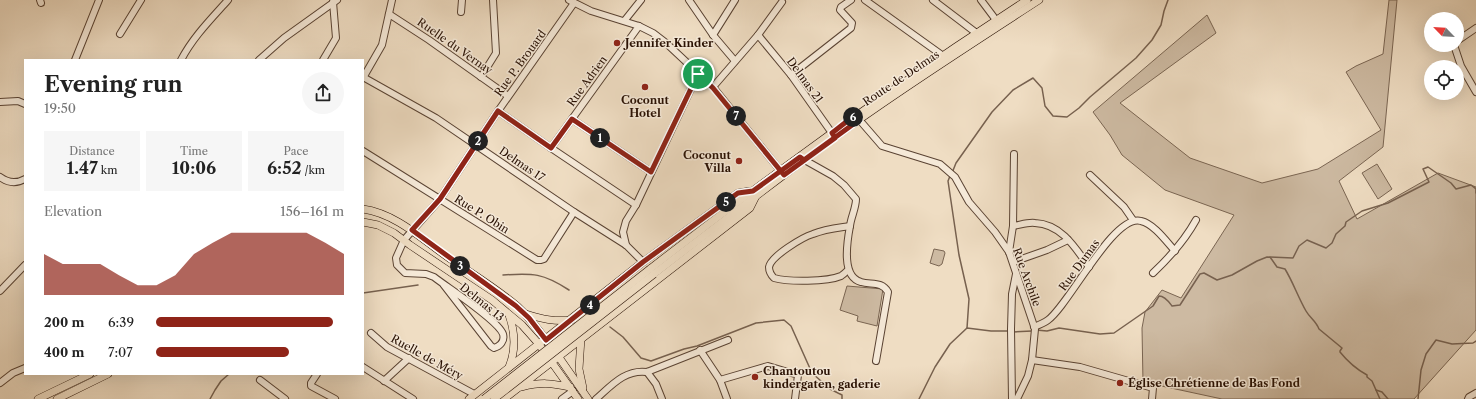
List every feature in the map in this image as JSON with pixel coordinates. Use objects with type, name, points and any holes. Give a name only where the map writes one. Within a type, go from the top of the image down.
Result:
[{"type":"main road","name":"Route de Delmas","points":[[998,23],[1027,0]]},
{"type":"main road","name":"Route de Delmas","points":[[484,399],[754,193],[833,135],[945,57],[998,23],[1039,0]]},
{"type":"main road","points":[[471,397],[539,345],[544,337],[571,320],[643,262],[738,193],[754,193],[750,208],[558,356],[553,363],[504,399]]},
{"type":"main road","points":[[364,209],[384,215],[412,230],[491,286],[524,314],[544,337],[587,397]]},
{"type":"main road","points":[[364,222],[383,228],[404,240],[410,246],[492,300],[522,325],[553,363],[578,399]]},
{"type":"main road","name":"Route de Delmas","points":[[494,399],[652,272]]},
{"type":"main road","points":[[524,314],[549,320],[571,320]]},
{"type":"main road","points":[[509,315],[512,326],[514,347],[513,359],[509,368]]},
{"type":"main road","points":[[581,338],[579,369],[587,397]]},
{"type":"main road","points":[[38,399],[88,375]]},
{"type":"main road","points":[[57,399],[106,375]]},
{"type":"main road","points":[[519,387],[538,383],[549,383],[572,389]]},
{"type":"street","points":[[75,59],[99,0]]},
{"type":"street","points":[[120,34],[141,0]]},
{"type":"street","points":[[182,59],[187,48],[228,0]]},
{"type":"street","points":[[364,76],[382,45],[392,0]]},
{"type":"street","points":[[461,12],[462,0]]},
{"type":"street","points":[[481,77],[496,52],[493,0]]},
{"type":"street","points":[[624,20],[641,0]]},
{"type":"street","points":[[689,0],[713,35],[735,61]]},
{"type":"street","points":[[713,35],[734,0]]},
{"type":"street","points":[[791,75],[851,28],[852,23],[840,10],[841,7],[851,0]]},
{"type":"street","points":[[865,0],[945,57]]},
{"type":"street","points":[[933,0],[979,35]]},
{"type":"street","points":[[981,0],[998,23]]},
{"type":"street","points":[[260,59],[284,38],[335,1]]},
{"type":"street","points":[[324,59],[336,38],[335,1]]},
{"type":"street","points":[[572,2],[591,11],[624,20],[654,33],[713,88],[782,173]]},
{"type":"street","name":"Rue P. Brouard","points":[[404,240],[440,199],[572,2]]},
{"type":"street","points":[[713,88],[758,35],[782,2]]},
{"type":"street","name":"Ruelle du Vernay","points":[[389,14],[429,40],[508,96]]},
{"type":"street","name":"Rue Adrien","points":[[551,148],[639,26]]},
{"type":"street","points":[[1464,36],[1476,28]]},
{"type":"street","name":"Delmas 21","points":[[758,35],[791,75],[833,135]]},
{"type":"street","points":[[1456,52],[1460,66],[1476,92]]},
{"type":"street","points":[[626,245],[624,232],[626,221],[636,205],[698,74]]},
{"type":"street","name":"Delmas 17","points":[[364,79],[436,118],[476,144],[574,212],[626,245],[643,262]]},
{"type":"street","points":[[0,102],[18,101],[24,104]]},
{"type":"street","points":[[498,111],[636,205]]},
{"type":"street","name":"Rue Archile","points":[[857,118],[882,146],[940,164],[955,177],[969,202],[995,232],[1009,252],[1035,330],[1032,360],[1028,376],[1017,399]]},
{"type":"street","points":[[572,119],[651,172]]},
{"type":"street","name":"Rue P. Obin","points":[[364,153],[539,260],[544,259],[574,212]]},
{"type":"street","points":[[1009,252],[1013,226],[1014,154]]},
{"type":"street","points":[[802,159],[833,176],[844,185],[856,200],[850,226],[846,263],[848,270],[857,281],[879,284],[888,292],[876,361]]},
{"type":"street","points":[[1090,175],[1124,207],[1133,220],[1142,221],[1152,228],[1175,251]]},
{"type":"street","points":[[0,177],[11,182],[24,180]]},
{"type":"street","name":"Rue Dumas","points":[[1035,330],[1048,320],[1062,305],[1115,233],[1133,220]]},
{"type":"street","points":[[1153,273],[1175,251],[1189,233],[1196,220]]},
{"type":"street","points":[[1013,226],[1033,222],[1047,224],[1057,228],[1076,248],[1089,267]]},
{"type":"street","points":[[848,270],[839,277],[818,280],[787,280],[774,278],[771,274],[770,266],[772,262],[782,253],[798,241],[811,234],[830,228],[850,226]]},
{"type":"street","name":"Delmas 13","points":[[404,240],[396,258],[397,265],[401,270],[405,273],[426,274],[434,277],[496,324],[503,336],[500,346],[494,348],[491,346],[443,284]]},
{"type":"street","points":[[1013,262],[1047,250],[1068,240]]},
{"type":"street","points":[[0,291],[24,266]]},
{"type":"street","points":[[1016,272],[1012,294],[1011,332],[1017,399]]},
{"type":"street","name":"Ruelle de Méry","points":[[372,333],[387,347],[409,358],[471,397]]},
{"type":"street","points":[[596,399],[627,374],[635,371],[647,372],[728,340]]},
{"type":"street","points":[[700,350],[720,380],[727,399]]},
{"type":"street","points":[[384,381],[409,358]]},
{"type":"street","points":[[1032,360],[1080,367],[1153,388],[1152,399]]},
{"type":"street","points":[[720,380],[768,366],[798,375],[795,399]]},
{"type":"street","points":[[0,383],[12,373],[24,368]]},
{"type":"street","points":[[364,368],[413,399]]},
{"type":"street","points":[[647,372],[656,384],[662,399]]},
{"type":"street","points":[[316,375],[310,385],[335,399]]},
{"type":"street","points":[[260,380],[285,399]]},
{"type":"street","points":[[562,399],[572,389]]},
{"type":"street","points":[[1468,399],[1476,393]]},
{"type":"shaded area","points":[[1389,0],[1397,0],[1383,147],[1339,181],[1357,219],[1438,173],[1476,187],[1476,330],[1414,399],[1222,399],[1143,382],[1142,328],[1145,312],[1162,290],[1181,298],[1234,215],[1165,190],[1122,155],[1110,135],[1093,112],[1207,15],[1216,33],[1120,103],[1190,158],[1262,183],[1318,169],[1381,130],[1346,72],[1383,54]]},
{"type":"shaded area","points":[[1377,164],[1392,189],[1378,199],[1362,173]]},
{"type":"shaded area","points":[[934,249],[944,251],[945,253],[942,264],[939,266],[930,263]]},
{"type":"shaded area","points":[[847,286],[883,289],[877,326],[857,321],[858,316],[840,310]]},
{"type":"waterway","points":[[952,173],[956,163],[992,112],[1013,90],[1033,78],[1042,88],[1045,106],[1053,116],[1067,117],[1079,108],[1136,58],[1152,40],[1161,25],[1168,0]]},
{"type":"waterway","points":[[1036,330],[1047,331],[1059,328],[1100,334],[1114,333],[1153,306],[1159,296],[1165,298],[1172,306],[1180,305],[1200,274],[1204,273],[1217,280],[1232,275],[1267,257],[1293,258],[1299,246],[1307,240],[1326,248],[1332,243],[1336,234],[1345,226],[1346,222],[1362,211],[1388,203],[1429,182],[1423,169],[1428,167],[1451,183],[1456,189],[1471,185],[1476,189],[1476,193]]},
{"type":"waterway","points":[[950,176],[948,181],[959,255],[969,299],[967,328]]},
{"type":"waterway","points":[[1270,257],[1277,267],[1285,269],[1306,311],[1319,329],[1342,348],[1340,352],[1343,356],[1356,368],[1367,375],[1367,377],[1372,381],[1376,390],[1382,392],[1388,399]]},
{"type":"waterway","points":[[503,275],[538,275],[552,280],[569,290]]},
{"type":"waterway","points":[[364,293],[418,285]]},
{"type":"waterway","points":[[610,327],[623,337],[641,358],[651,361],[697,346],[756,323],[784,320],[791,326],[812,373],[830,389],[842,395],[842,399]]},
{"type":"waterway","points":[[919,399],[935,367],[950,344],[967,328],[991,331],[1008,331]]},
{"type":"waterway","points":[[1012,332],[1032,331]]},
{"type":"waterway","points":[[1418,399],[1421,370],[1426,354],[1436,340],[1452,344],[1473,343],[1476,341]]},
{"type":"waterway","points":[[210,399],[221,381],[228,375]]},
{"type":"waterway","points":[[1376,390],[1380,399]]},
{"type":"place","name":"Jennifer Kinder","points":[[617,43]]},
{"type":"place","name":"Coconut Hotel","points":[[645,87]]},
{"type":"place","name":"Coconut Villa","points":[[739,161]]},
{"type":"place","name":"Chantoutou kindergaten, gaderie","points":[[755,377]]},
{"type":"place","name":"Église Chrétienne de Bas Fond","points":[[1120,383]]},
{"type":"route","points":[[698,74],[651,172],[572,119],[551,148],[498,111],[440,199],[412,230],[431,245],[491,286],[516,306],[529,318],[546,340],[643,262],[738,193],[753,191],[780,170],[800,157],[804,160],[835,138],[859,120],[855,115],[832,133],[835,138],[784,175],[780,170],[713,88],[698,74]]}]
